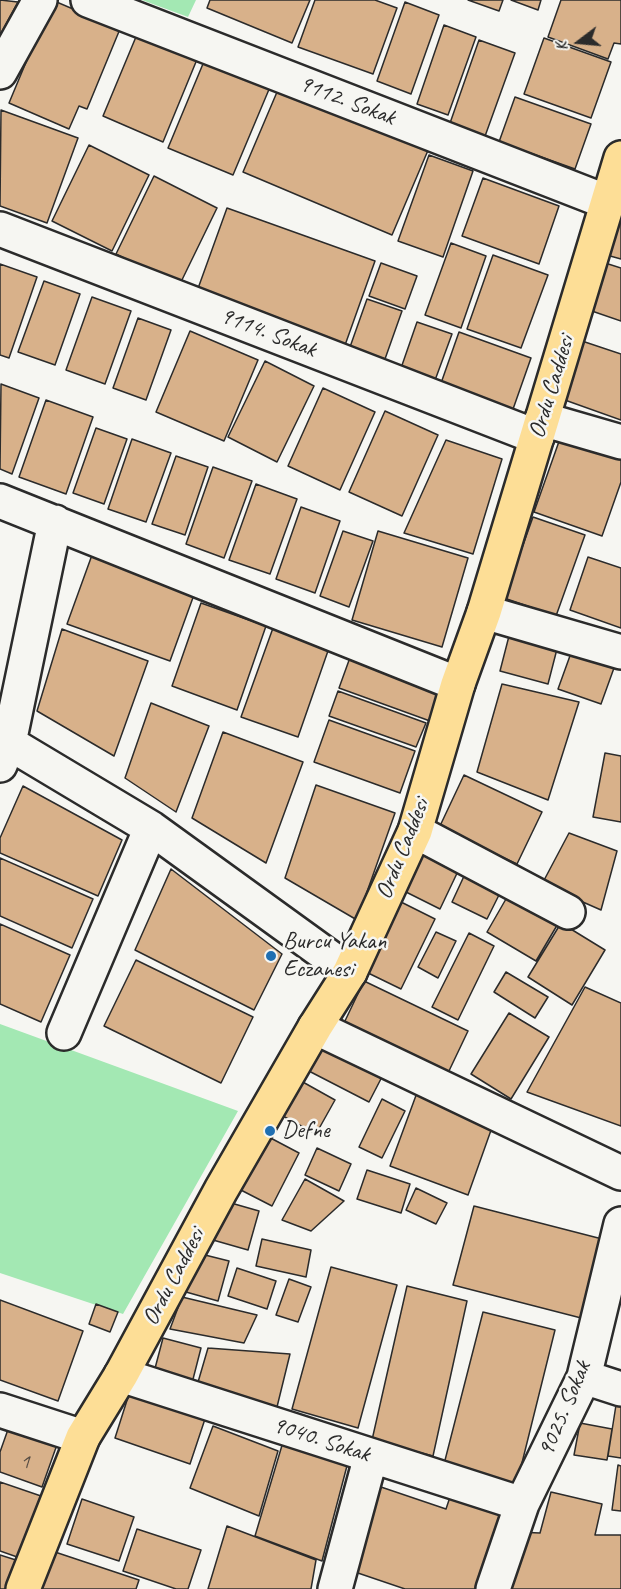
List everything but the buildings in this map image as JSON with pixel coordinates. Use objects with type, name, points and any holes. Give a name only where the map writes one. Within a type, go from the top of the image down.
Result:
[{"type":"main road","name":"Ordu Caddesi","points":[[22,1589],[83,1437],[121,1375],[221,1190],[315,1027],[350,972],[415,831],[458,684],[484,612],[615,184]]},
{"type":"street","points":[[0,72],[40,0]]},
{"type":"street","name":"9112. Sokak","points":[[88,0],[615,184]]},
{"type":"street","name":"9114. Sokak","points":[[0,229],[539,428],[621,442]]},
{"type":"street","points":[[0,501],[458,684]]},
{"type":"street","points":[[55,522],[5,754],[151,828],[350,972]]},
{"type":"street","points":[[484,612],[621,652]]},
{"type":"street","points":[[64,1034],[151,828]]},
{"type":"street","points":[[415,831],[568,912]]},
{"type":"street","points":[[315,1027],[621,1173]]},
{"type":"street","name":"9025. Sokak","points":[[493,1589],[522,1504],[584,1377],[621,1224]]},
{"type":"street","name":"9040. Sokak","points":[[121,1375],[522,1504]]},
{"type":"street","points":[[584,1377],[621,1389]]},
{"type":"street","points":[[0,1410],[83,1437]]},
{"type":"street","points":[[335,1589],[371,1456]]},
{"type":"green space","points":[[142,0],[196,0],[188,17]]},
{"type":"green space","points":[[0,1024],[238,1111],[123,1314],[0,1273]]},
{"type":"place","name":"Burcu Yakan Eczanesi","points":[[271,956]]},
{"type":"place","name":"Defne","points":[[270,1131]]}]
